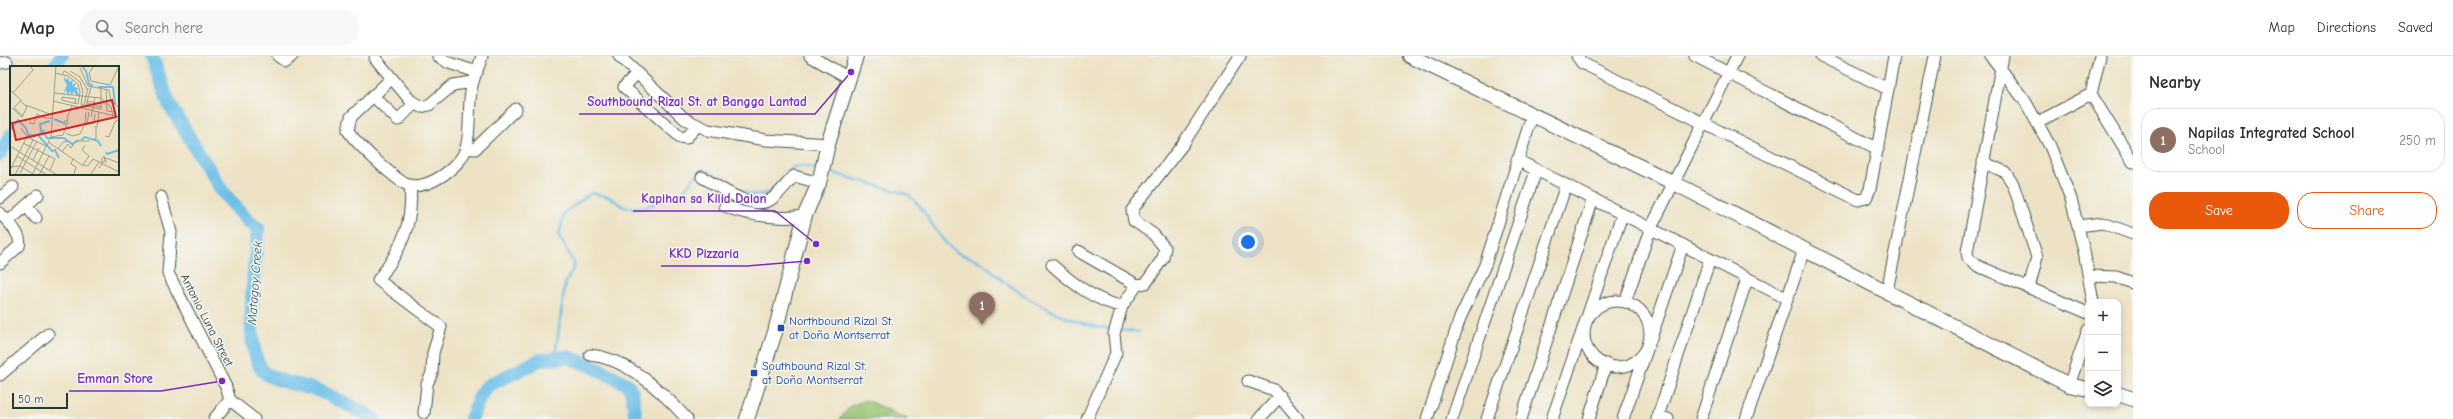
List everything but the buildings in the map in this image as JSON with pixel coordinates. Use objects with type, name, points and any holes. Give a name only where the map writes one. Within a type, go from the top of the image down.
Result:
[{"type":"main road","points":[[747,419],[775,332],[805,215],[820,176],[828,144],[856,56]]},
{"type":"main road","points":[[1410,56],[1674,183],[2069,385],[2085,388]]},
{"type":"main road","points":[[2121,395],[2133,399]]},
{"type":"street","points":[[278,56],[285,60],[292,56]]},
{"type":"street","points":[[438,56],[474,77]]},
{"type":"street","points":[[392,78],[351,117],[348,130],[390,174],[410,185],[424,183],[445,174],[460,160],[466,148],[474,77],[482,56]]},
{"type":"street","points":[[619,56],[685,119],[708,130],[766,140],[828,144]]},
{"type":"street","points":[[810,56],[849,78]]},
{"type":"street","points":[[1087,419],[1116,353],[1114,334],[1122,306],[1137,285],[1146,283],[1163,258],[1165,248],[1154,234],[1134,221],[1132,210],[1183,144],[1240,56]]},
{"type":"street","points":[[1578,56],[1582,63],[1704,125],[1858,200],[1866,198],[1868,194],[1878,148],[1894,56]]},
{"type":"street","points":[[1695,56],[1878,148]]},
{"type":"street","points":[[1625,302],[1650,230],[1704,125],[1737,56]]},
{"type":"street","points":[[1820,56],[1888,90]]},
{"type":"street","points":[[1887,291],[1935,56]]},
{"type":"street","points":[[1991,56],[2038,122],[2071,199],[2090,276],[2093,299]]},
{"type":"street","points":[[2003,56],[1967,252],[1968,258],[1978,266],[2085,312]]},
{"type":"street","points":[[2100,56],[2091,94],[2133,162]]},
{"type":"street","points":[[375,58],[414,104],[420,107],[428,105],[448,88],[474,77]]},
{"type":"street","points":[[637,73],[624,87],[680,138],[686,138],[698,125]]},
{"type":"street","points":[[2038,122],[2091,94]]},
{"type":"street","points":[[373,96],[395,124],[414,104]]},
{"type":"street","points":[[466,148],[475,149],[516,109]]},
{"type":"street","points":[[1427,419],[1460,318],[1485,265],[1532,116]]},
{"type":"street","points":[[1517,160],[1650,230],[1683,245],[1786,298]]},
{"type":"street","points":[[1984,162],[2005,172],[2013,184],[2037,257],[2029,288]]},
{"type":"street","points":[[1452,419],[1536,171]]},
{"type":"street","points":[[702,176],[740,199],[758,203],[770,200],[794,176],[820,176]]},
{"type":"street","points":[[410,185],[410,214],[401,248],[378,280],[441,327],[433,353],[432,373],[427,384],[424,413]]},
{"type":"street","points":[[1487,419],[1566,185]]},
{"type":"street","points":[[0,198],[13,187]]},
{"type":"street","points":[[8,222],[27,207],[38,195]]},
{"type":"street","name":"Antonio Luna Street","points":[[161,197],[171,232],[168,272],[226,388],[230,400]]},
{"type":"street","points":[[1521,419],[1593,199]]},
{"type":"street","points":[[725,206],[735,211],[754,214],[796,218],[805,215]]},
{"type":"street","points":[[27,207],[36,218]]},
{"type":"street","points":[[0,212],[20,242],[2,256]]},
{"type":"street","points":[[1552,419],[1622,215]]},
{"type":"street","points":[[2078,226],[2103,223],[2133,234]]},
{"type":"street","points":[[1623,419],[1683,245]]},
{"type":"street","points":[[1746,419],[1786,298],[1804,250]]},
{"type":"street","points":[[1078,251],[1137,285]]},
{"type":"street","points":[[1661,418],[1710,259]]},
{"type":"street","points":[[1052,265],[1072,281],[1095,295],[1109,303],[1122,306]]},
{"type":"street","points":[[2090,276],[2116,277],[2133,283]]},
{"type":"street","points":[[1701,419],[1747,279]]},
{"type":"street","points":[[1625,302],[1643,313],[1648,322],[1649,344],[1635,361],[1625,366],[1606,364],[1593,356],[1587,347],[1584,325],[1596,308],[1605,303],[1625,302]]},
{"type":"street","points":[[0,375],[48,334]]},
{"type":"street","points":[[2069,385],[2086,335]]},
{"type":"street","points":[[590,355],[602,356],[621,363],[661,393],[687,419]]},
{"type":"street","points":[[1589,419],[1606,364]]},
{"type":"street","points":[[1248,381],[1268,386],[1280,396],[1298,419]]},
{"type":"street","points":[[1259,419],[1280,396]]},
{"type":"street","points":[[214,419],[230,400],[254,419]]},
{"type":"green space","points":[[866,400],[908,419],[840,419],[850,406]]},
{"type":"waterway","name":"Matagoy Creek","points":[[55,66],[62,56]]},
{"type":"waterway","name":"Matagoy Creek","points":[[152,56],[169,104],[222,191],[248,221],[258,228],[252,305],[254,346],[258,362],[265,373],[270,376],[332,396],[374,419]]},
{"type":"waterway","name":"Matagoy Creek","points":[[0,154],[10,137]]},
{"type":"waterway","points":[[781,182],[793,167],[802,166],[817,169]]},
{"type":"waterway","points":[[555,357],[565,284],[575,265],[559,236],[564,213],[591,193],[609,197],[624,207],[642,208],[681,193],[700,171],[706,170],[731,186],[748,193],[757,195],[776,189]]},
{"type":"waterway","points":[[826,171],[907,194],[923,211],[940,236],[953,250],[982,263],[1015,289],[1054,312],[1082,323],[1112,329]]},
{"type":"waterway","points":[[1117,330],[1139,332]]},
{"type":"waterway","name":"Matagoy Creek","points":[[471,419],[479,398],[487,386],[540,360],[568,357],[592,366],[627,384],[632,393],[636,419]]},
{"type":"place","name":"Southbound Rizal St. at Bangga Lantad","points":[[851,72]]},
{"type":"place","name":"Kapihan sa Kilid Dalan","points":[[816,244]]},
{"type":"place","name":"KKD Pizzaria","points":[[807,261]]},
{"type":"place","name":"Napilas Integrated School","points":[[982,325]]},
{"type":"place","name":"Northbound Rizal St. at Doña Montserrat","points":[[781,328]]},
{"type":"place","name":"Southbound Rizal St. at Doña Montserrat","points":[[754,373]]},
{"type":"place","name":"Emman Store","points":[[222,381]]}]
